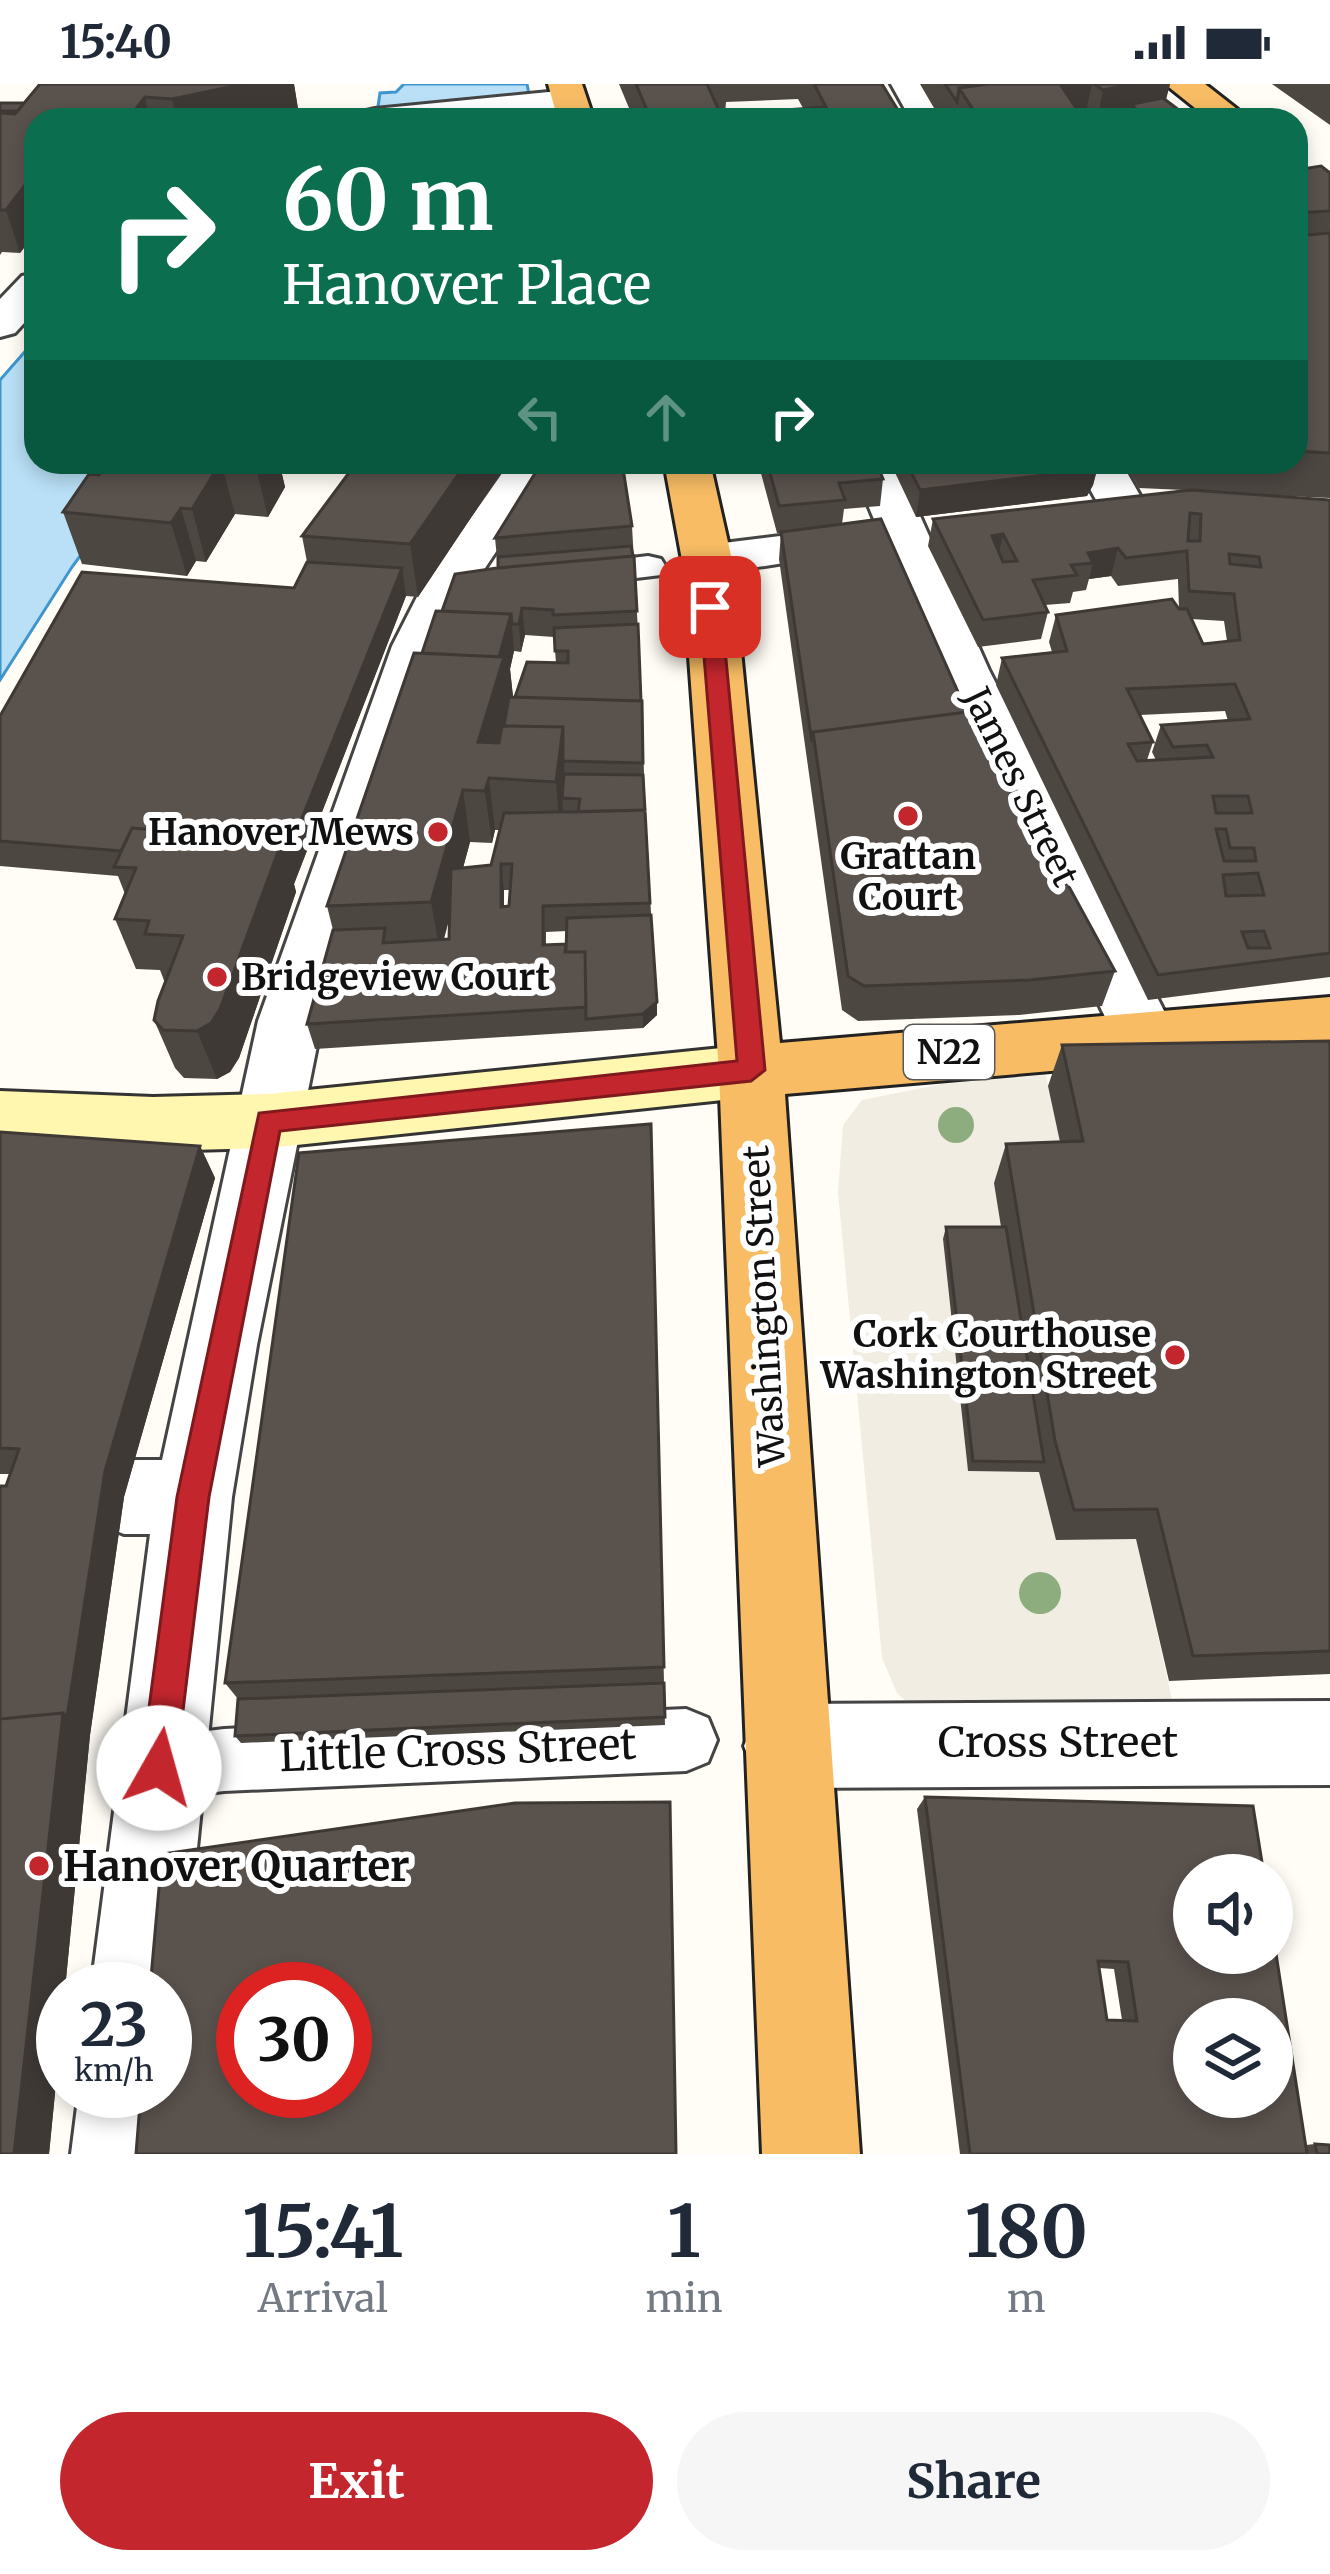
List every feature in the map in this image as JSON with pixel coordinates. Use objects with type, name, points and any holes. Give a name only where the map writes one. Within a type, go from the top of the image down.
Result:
[{"type":"highway","points":[[1182,84],[1216,108]]},
{"type":"highway","name":"Washington Street","points":[[689,474],[706,560],[751,1070],[811,2154]]},
{"type":"highway","name":"N22","points":[[751,1070],[1330,1022]]},
{"type":"main road","points":[[0,1118],[153,1124],[268,1121],[751,1070]]},
{"type":"street","points":[[500,108],[570,102]]},
{"type":"street","points":[[0,324],[24,298]]},
{"type":"street","points":[[140,1962],[159,1768],[159,1497],[268,1121],[290,1021],[418,646],[464,587],[526,474]]},
{"type":"street","name":"James Street","points":[[882,474],[924,530],[983,711],[1146,1038]]},
{"type":"street","points":[[1104,474],[1120,507]]},
{"type":"street","points":[[706,560],[924,530]]},
{"type":"street","points":[[530,580],[648,567]]},
{"type":"street","name":"Little Cross Street","points":[[159,1768],[224,1760],[686,1740]]},
{"type":"street","name":"Cross Street","points":[[786,1746],[1330,1743]]},
{"type":"street","points":[[120,2154],[124,2118]]},
{"type":"shaded area","points":[[1046,1075],[1068,1180],[995,1183],[1002,1239],[943,1240],[968,1471],[1039,1472],[1057,1540],[1136,1539],[1173,1704],[926,1719],[897,1693],[882,1658],[838,1192],[843,1125],[862,1100],[942,1084]]},
{"type":"water","points":[[404,84],[527,84],[532,108],[378,108],[380,93],[396,92]]},
{"type":"water","points":[[24,353],[24,474],[140,474],[72,567],[0,680],[0,380]]},
{"type":"building","points":[[40,84],[244,84],[172,99],[145,97],[136,108],[24,108],[24,187],[6,210],[0,210],[0,113],[15,114]]},
{"type":"building","points":[[636,84],[707,84],[718,108],[646,108]]},
{"type":"building","points":[[814,84],[882,84],[897,108],[813,108],[826,107]]},
{"type":"building","points":[[945,84],[988,84],[959,88],[957,102]]},
{"type":"building","points":[[1060,84],[1076,108],[972,108],[959,88]]},
{"type":"building","points":[[1094,84],[1132,84],[1103,90]]},
{"type":"building","points":[[1163,98],[1176,108],[1134,107],[1112,108]]},
{"type":"building","points":[[0,103],[24,103],[18,111],[0,111]]},
{"type":"building","points":[[1321,166],[1330,173],[1330,211],[1308,212],[1308,168]]},
{"type":"building","points":[[1330,233],[1330,453],[1308,452],[1308,235]]},
{"type":"building","points":[[89,474],[214,474],[192,509],[181,508],[171,523],[63,512]]},
{"type":"building","points":[[348,474],[459,474],[410,544],[302,536]]},
{"type":"building","points":[[535,474],[624,474],[632,526],[495,538]]},
{"type":"building","points":[[770,474],[881,474],[883,479],[839,483],[845,500],[779,506]]},
{"type":"building","points":[[912,474],[1053,474],[920,490]]},
{"type":"building","points":[[1191,490],[1330,500],[1330,953],[1158,975],[1002,658],[1067,651],[1056,615],[1172,599],[1179,609],[1187,609],[1203,644],[1240,640],[1234,594],[1189,591],[1187,551],[1126,558],[1118,548],[1088,553],[1093,563],[1071,565],[1077,575],[1033,580],[1048,612],[983,620],[933,519]],"holes":[[[1190,513],[1201,514],[1200,541],[1188,541]],[[1003,534],[1017,561],[1003,562],[992,536]],[[1229,554],[1259,557],[1261,567],[1230,564]],[[1235,684],[1250,719],[1161,725],[1173,747],[1207,745],[1213,757],[1137,761],[1128,744],[1153,742],[1127,689]],[[1213,796],[1248,796],[1252,813],[1216,813]],[[1216,829],[1226,829],[1230,848],[1254,848],[1256,861],[1224,861]],[[1258,873],[1264,895],[1226,896],[1223,875]],[[1264,931],[1270,948],[1248,948],[1242,932]]]},
{"type":"building","points":[[881,519],[967,712],[813,732],[812,742],[781,532]]},
{"type":"building","points":[[631,546],[633,556],[498,568],[498,557]]},
{"type":"building","points":[[634,556],[637,611],[553,615],[553,610],[522,608],[519,624],[512,624],[511,614],[442,611],[455,574]]},
{"type":"building","points":[[307,562],[402,568],[286,858],[282,841],[132,828],[121,851],[0,841],[0,716],[82,572],[294,588]]},
{"type":"building","points":[[436,611],[511,614],[499,657],[422,653]]},
{"type":"building","points":[[638,624],[641,701],[515,697],[527,662],[568,663],[568,651],[555,651],[554,628]]},
{"type":"building","points":[[414,653],[504,657],[478,742],[499,743],[502,726],[563,727],[556,782],[489,778],[485,791],[463,790],[431,902],[327,906]]},
{"type":"building","points":[[509,697],[642,701],[643,763],[563,761],[563,727],[504,726]]},
{"type":"building","points":[[973,711],[1115,971],[1030,980],[864,986],[848,976],[813,732]]},
{"type":"building","points":[[564,774],[643,775],[645,810],[578,812],[580,799],[562,798]]},
{"type":"building","points":[[645,810],[650,903],[543,906],[543,945],[566,944],[565,952],[585,952],[586,1007],[307,1024],[333,930],[385,928],[383,943],[449,939],[451,869],[491,865],[504,813]],"holes":[[[501,864],[512,864],[509,906],[501,907]]]},
{"type":"building","points":[[132,828],[282,841],[220,1009],[211,1023],[197,1031],[163,1030],[154,1020],[183,936],[145,934],[149,921],[115,919],[136,868],[114,867]]},
{"type":"building","points":[[651,915],[657,1002],[643,1014],[586,1019],[585,952],[566,952],[567,918]]},
{"type":"building","name":"Cork Courthouse Washington Street","points":[[1330,1041],[1330,1651],[1193,1656],[1157,1509],[1074,1510],[1055,1441],[1006,1144],[1083,1141],[1062,1045]]},
{"type":"building","points":[[651,1124],[664,1667],[225,1683],[299,1153]]},
{"type":"building","points":[[0,1132],[200,1146],[105,1471],[67,1717],[63,1713],[0,1719],[0,1486],[6,1486],[19,1449],[0,1448]]},
{"type":"building","points":[[946,1227],[1006,1227],[1044,1462],[973,1461]]},
{"type":"building","points":[[664,1683],[665,1717],[235,1736],[238,1699]]},
{"type":"building","points":[[63,1713],[14,2154],[0,2154],[0,1719]]},
{"type":"building","points":[[925,1797],[1253,1806],[1261,1854],[1173,1854],[1173,1974],[1279,1974],[1283,1998],[1173,1998],[1173,2118],[1293,2118],[1293,2064],[1307,2154],[970,2154]],"holes":[[[1098,1961],[1128,1962],[1137,2021],[1107,2020]]]},
{"type":"building","points":[[670,1802],[676,2154],[136,2154],[139,2118],[192,2118],[192,1962],[152,1962],[162,1854],[515,1803]]},
{"type":"building","points":[[1315,2144],[1330,2145],[1330,2154],[1317,2154]]},
{"type":"place","name":"Grattan Court","points":[[908,816]]},
{"type":"place","name":"Hanover Mews","points":[[438,832]]},
{"type":"place","name":"Bridgeview Court","points":[[217,977]]},
{"type":"place","name":"Cork Courthouse Washington Street","points":[[1175,1355]]},
{"type":"place","name":"Hanover Quarter","points":[[39,1866]]},
{"type":"route","points":[[159,1768],[193,1497],[268,1121],[751,1070],[710,607]]}]
